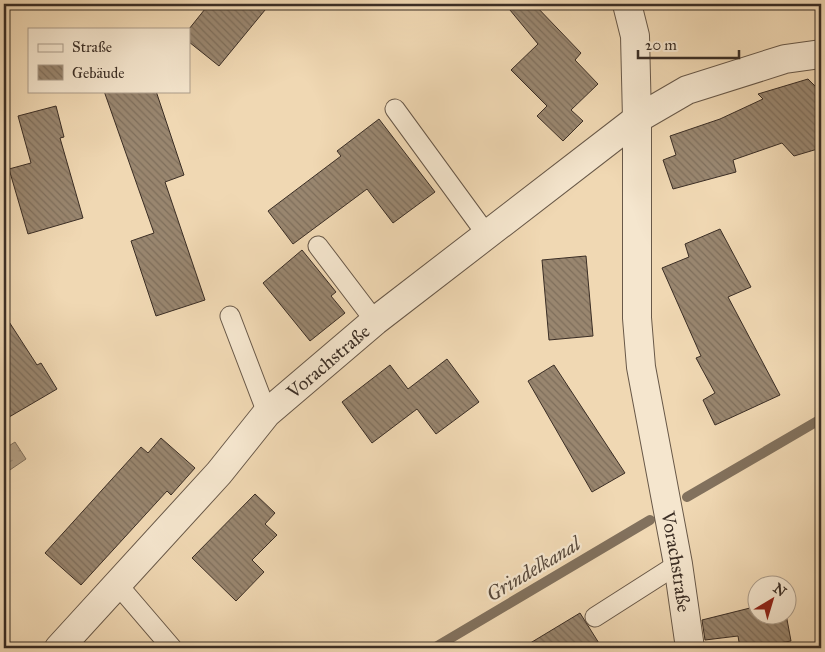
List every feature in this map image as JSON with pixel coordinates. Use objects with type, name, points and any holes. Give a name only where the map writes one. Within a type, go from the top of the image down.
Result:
[{"type":"street","name":"Vorachstraße","points":[[627,4],[635,36],[637,119],[636,318],[642,367],[678,564],[690,648]]},
{"type":"street","name":"Vorachstraße","points":[[59,648],[219,473],[267,413],[375,321],[637,119],[687,90],[785,59],[821,54]]},
{"type":"lane","points":[[395,109],[487,235]]},
{"type":"lane","points":[[318,246],[375,321]]},
{"type":"lane","points":[[230,316],[267,413]]},
{"type":"lane","points":[[595,617],[678,564]]},
{"type":"lane","points":[[118,585],[172,648]]},
{"type":"water","points":[[15,442],[26,459],[4,474],[4,449]]},
{"type":"building","points":[[209,4],[270,4],[219,66],[190,43],[190,28]]},
{"type":"building","points":[[505,4],[534,4],[581,53],[575,60],[598,84],[571,110],[583,121],[563,141],[537,116],[547,106],[511,70],[538,44]]},
{"type":"building","points":[[808,79],[821,92],[821,148],[794,156],[782,143],[733,160],[736,172],[673,189],[663,160],[676,155],[670,136],[720,119],[763,99],[758,94]]},
{"type":"building","points":[[104,92],[156,92],[184,175],[165,182],[205,300],[156,316],[131,241],[154,233]]},
{"type":"building","points":[[56,106],[64,137],[60,138],[83,218],[28,234],[9,169],[31,163],[18,116]]},
{"type":"building","points":[[379,119],[435,192],[393,223],[367,189],[293,244],[268,211],[341,156],[337,151]]},
{"type":"building","points":[[720,229],[751,287],[728,297],[780,395],[715,425],[703,400],[715,393],[696,358],[701,356],[662,268],[689,257],[685,244]]},
{"type":"building","points":[[302,250],[336,292],[331,296],[345,313],[310,341],[263,283]]},
{"type":"building","points":[[586,256],[593,336],[549,340],[542,260]]},
{"type":"building","points":[[4,314],[37,365],[41,363],[57,389],[4,420]]},
{"type":"building","points":[[447,359],[479,402],[436,434],[417,409],[372,443],[342,402],[390,365],[408,389]]},
{"type":"building","points":[[554,365],[625,473],[592,492],[528,381]]},
{"type":"building","points":[[161,438],[195,468],[171,495],[167,491],[81,585],[45,553],[141,447],[148,453]]},
{"type":"building","points":[[255,494],[275,513],[265,524],[277,535],[252,560],[264,572],[236,601],[192,558]]},
{"type":"building","points":[[748,608],[748,624],[788,624],[791,641],[740,648],[738,636],[705,640],[702,620]]},
{"type":"building","points":[[580,613],[602,648],[522,648]]},
{"type":"waterway","name":"Grindelkanal","points":[[687,497],[821,419]]},
{"type":"waterway","name":"Grindelkanal","points":[[434,648],[650,520]]}]
